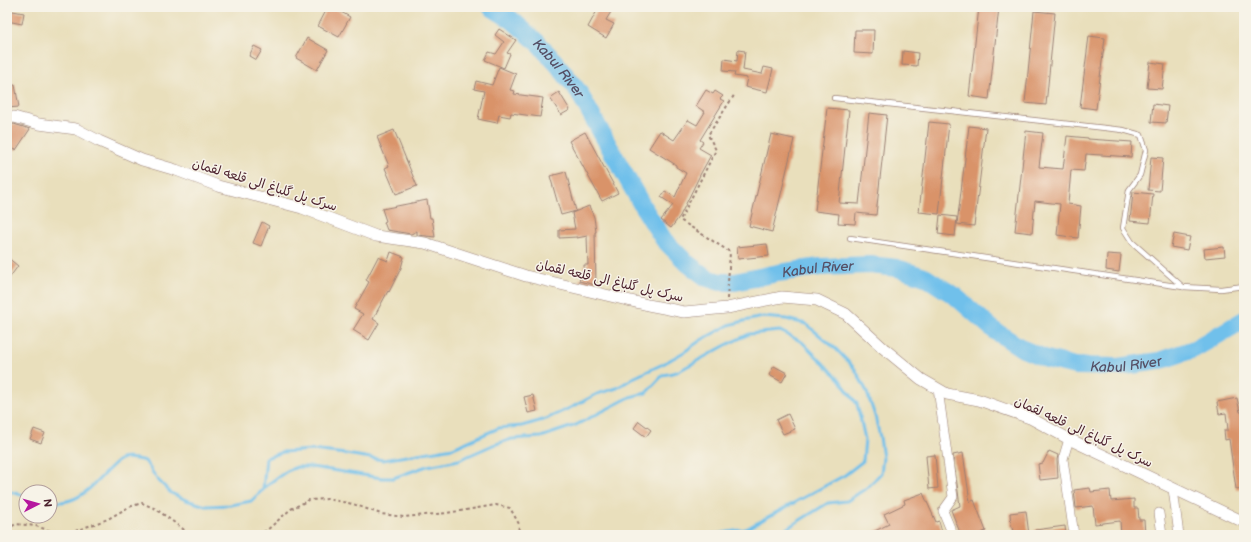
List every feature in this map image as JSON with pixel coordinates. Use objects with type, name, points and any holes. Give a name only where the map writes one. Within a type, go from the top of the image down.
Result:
[{"type":"street","name":"سرک پل گلباغ الی قلعه لقمان","points":[[7,118],[14,117],[39,124],[76,129],[99,142],[142,160],[176,170],[218,186],[302,208],[376,236],[425,243],[526,276],[648,305],[684,312],[727,308],[782,297],[817,300],[846,314],[921,379],[947,394],[979,400],[1030,418],[1069,439],[1244,522]]},
{"type":"street","points":[[938,389],[953,497],[943,511],[953,535]]},
{"type":"street","points":[[1069,439],[1063,459],[1074,535]]},
{"type":"street","points":[[1173,489],[1180,535]]},
{"type":"street","points":[[1159,514],[1162,535]]},
{"type":"lane","points":[[834,98],[1123,130],[1141,135],[1146,150],[1140,175],[1129,190],[1123,228],[1132,242],[1183,287]]},
{"type":"lane","points":[[850,238],[1183,287],[1221,289],[1244,286]]},
{"type":"path","points":[[727,308],[730,252],[680,220],[716,150],[708,135],[735,94]]},
{"type":"path","points":[[258,535],[267,530],[291,509],[309,500],[327,499],[353,504],[381,514],[404,517],[447,513],[496,505],[510,508],[519,524],[518,535]]},
{"type":"path","points":[[7,529],[16,524],[36,526],[63,535],[108,519],[129,507],[142,503],[156,509],[193,535]]},
{"type":"building","points":[[328,7],[332,7],[350,17],[339,37],[318,26]]},
{"type":"building","points":[[599,7],[614,7],[606,20],[614,24],[606,38],[588,27]]},
{"type":"building","points":[[979,7],[999,7],[989,99],[969,96]]},
{"type":"building","points":[[7,10],[24,13],[22,24],[7,21]]},
{"type":"building","points":[[1034,11],[1055,13],[1046,105],[1025,103]]},
{"type":"building","points":[[499,29],[516,40],[507,53],[510,54],[504,68],[485,60],[489,52],[496,54],[504,42],[495,35]]},
{"type":"building","points":[[855,30],[874,30],[873,54],[854,53]]},
{"type":"building","points":[[1089,36],[1105,38],[1096,109],[1080,107]]},
{"type":"building","points":[[307,38],[328,50],[317,70],[296,58]]},
{"type":"building","points":[[254,46],[262,50],[256,60],[249,56]]},
{"type":"building","points":[[738,50],[745,51],[743,70],[762,74],[764,67],[773,69],[767,92],[745,87],[747,78],[734,76],[735,72],[723,71],[724,59],[737,61]]},
{"type":"building","points":[[903,51],[918,53],[917,66],[902,65]]},
{"type":"building","points":[[1150,62],[1165,64],[1162,89],[1147,88]]},
{"type":"building","points":[[499,67],[516,74],[510,90],[515,91],[514,94],[543,98],[540,117],[511,113],[510,117],[499,115],[497,123],[478,119],[484,91],[474,89],[476,81],[492,85]]},
{"type":"building","points":[[15,85],[19,107],[7,108],[7,86]]},
{"type":"building","points":[[706,90],[713,94],[715,91],[723,96],[720,99],[724,101],[700,140],[703,142],[699,148],[711,155],[680,216],[671,228],[661,220],[673,205],[661,197],[665,191],[675,197],[686,173],[649,148],[660,131],[674,140],[688,120],[697,125],[705,112],[696,106]]},
{"type":"building","points":[[559,92],[570,110],[561,115],[550,98]]},
{"type":"building","points":[[1153,104],[1168,106],[1166,123],[1151,122]]},
{"type":"building","points":[[827,108],[849,110],[839,203],[859,204],[869,113],[887,115],[876,215],[856,213],[855,224],[838,223],[839,214],[815,211]]},
{"type":"building","points":[[929,122],[949,124],[939,214],[919,212]]},
{"type":"building","points":[[14,124],[30,129],[16,150],[14,149],[7,156],[7,125]]},
{"type":"building","points":[[969,126],[986,128],[974,226],[957,224]]},
{"type":"building","points":[[394,130],[417,186],[396,194],[385,168],[389,166],[377,137]]},
{"type":"building","points":[[1026,131],[1043,133],[1039,167],[1063,169],[1067,136],[1132,142],[1131,157],[1086,154],[1084,171],[1071,170],[1068,204],[1081,206],[1078,238],[1057,235],[1060,204],[1035,201],[1032,233],[1015,231]]},
{"type":"building","points":[[585,132],[618,193],[602,201],[569,141]]},
{"type":"building","points":[[771,134],[794,139],[772,232],[749,226]]},
{"type":"building","points":[[1151,157],[1163,158],[1160,191],[1148,190]]},
{"type":"building","points":[[566,172],[576,211],[561,215],[550,176]]},
{"type":"building","points":[[1133,192],[1153,194],[1150,223],[1130,221]]},
{"type":"building","points":[[427,200],[435,237],[417,235],[417,231],[411,234],[387,230],[382,209]]},
{"type":"building","points":[[589,206],[594,217],[596,232],[596,285],[579,281],[580,278],[584,279],[584,265],[588,265],[587,236],[577,238],[559,238],[559,230],[575,229],[572,213]]},
{"type":"building","points":[[940,215],[957,217],[955,236],[938,234]]},
{"type":"building","points":[[262,222],[269,226],[261,246],[253,243]]},
{"type":"building","points":[[1174,234],[1190,237],[1187,250],[1171,247]]},
{"type":"building","points":[[767,244],[769,256],[738,259],[737,247]]},
{"type":"building","points":[[1224,247],[1225,256],[1205,258],[1204,249]]},
{"type":"building","points":[[391,252],[404,257],[401,268],[389,292],[388,291],[373,319],[379,323],[369,340],[353,330],[363,314],[354,309],[369,282],[366,280],[378,257],[388,261]]},
{"type":"building","points":[[1107,254],[1121,255],[1119,272],[1106,270]]},
{"type":"building","points":[[7,257],[18,266],[7,281]]},
{"type":"building","points":[[774,366],[787,373],[782,382],[769,375]]},
{"type":"building","points":[[533,395],[537,411],[528,413],[524,397]]},
{"type":"building","points":[[1237,398],[1244,422],[1244,488],[1236,489],[1229,439],[1225,440],[1224,430],[1228,430],[1226,413],[1219,414],[1217,402]]},
{"type":"building","points":[[788,414],[795,429],[783,434],[776,420]]},
{"type":"building","points":[[639,421],[651,430],[646,437],[634,428]]},
{"type":"building","points":[[34,429],[45,433],[41,443],[30,439]]},
{"type":"building","points":[[1049,451],[1058,455],[1058,478],[1040,480],[1038,464],[1043,463]]},
{"type":"building","points":[[963,453],[970,502],[974,500],[986,531],[976,535],[961,535],[951,510],[960,506],[953,455]]},
{"type":"building","points":[[935,455],[938,488],[929,489],[926,456]]},
{"type":"building","points":[[1090,488],[1091,492],[1110,490],[1111,501],[1134,499],[1134,508],[1138,508],[1139,520],[1144,520],[1145,534],[1121,535],[1120,521],[1095,524],[1093,506],[1076,508],[1074,490]]},
{"type":"building","points":[[923,493],[936,522],[939,521],[943,535],[905,535],[903,532],[897,535],[867,535],[889,524],[884,514],[905,504],[904,500]]},
{"type":"building","points":[[1026,511],[1029,535],[1014,535],[1013,527],[1011,527],[1010,513]]},
{"type":"building","points":[[1065,526],[1066,535],[1035,535],[1035,530]]},
{"type":"waterway","name":"Kabul River","points":[[491,7],[512,20],[537,42],[557,64],[578,91],[643,207],[664,240],[687,263],[707,278],[720,282],[735,282],[778,273],[820,267],[870,265],[897,268],[925,277],[955,296],[995,331],[1023,349],[1047,359],[1075,366],[1118,367],[1159,361],[1194,349],[1244,320]]},
{"type":"waterway","points":[[263,490],[266,458],[283,452],[312,450],[383,460],[453,448],[499,428],[522,426],[546,419],[597,394],[617,388],[635,377],[663,364],[701,340],[729,325],[763,317],[786,319],[806,324],[836,349],[855,369],[866,390],[875,416],[883,458],[881,473],[868,487],[847,501],[828,503],[776,535]]},
{"type":"waterway","points":[[58,502],[68,501],[83,494],[116,462],[127,458],[145,461],[157,479],[171,493],[186,500],[206,506],[231,505],[251,501],[271,482],[287,471],[297,467],[311,467],[382,478],[393,478],[427,466],[459,460],[493,445],[512,439],[541,437],[576,425],[630,397],[646,393],[663,375],[677,372],[749,334],[780,331],[802,342],[839,379],[857,404],[865,439],[863,461],[845,475],[746,529],[702,535]]},
{"type":"waterway","points":[[7,494],[11,492],[18,494]]}]
